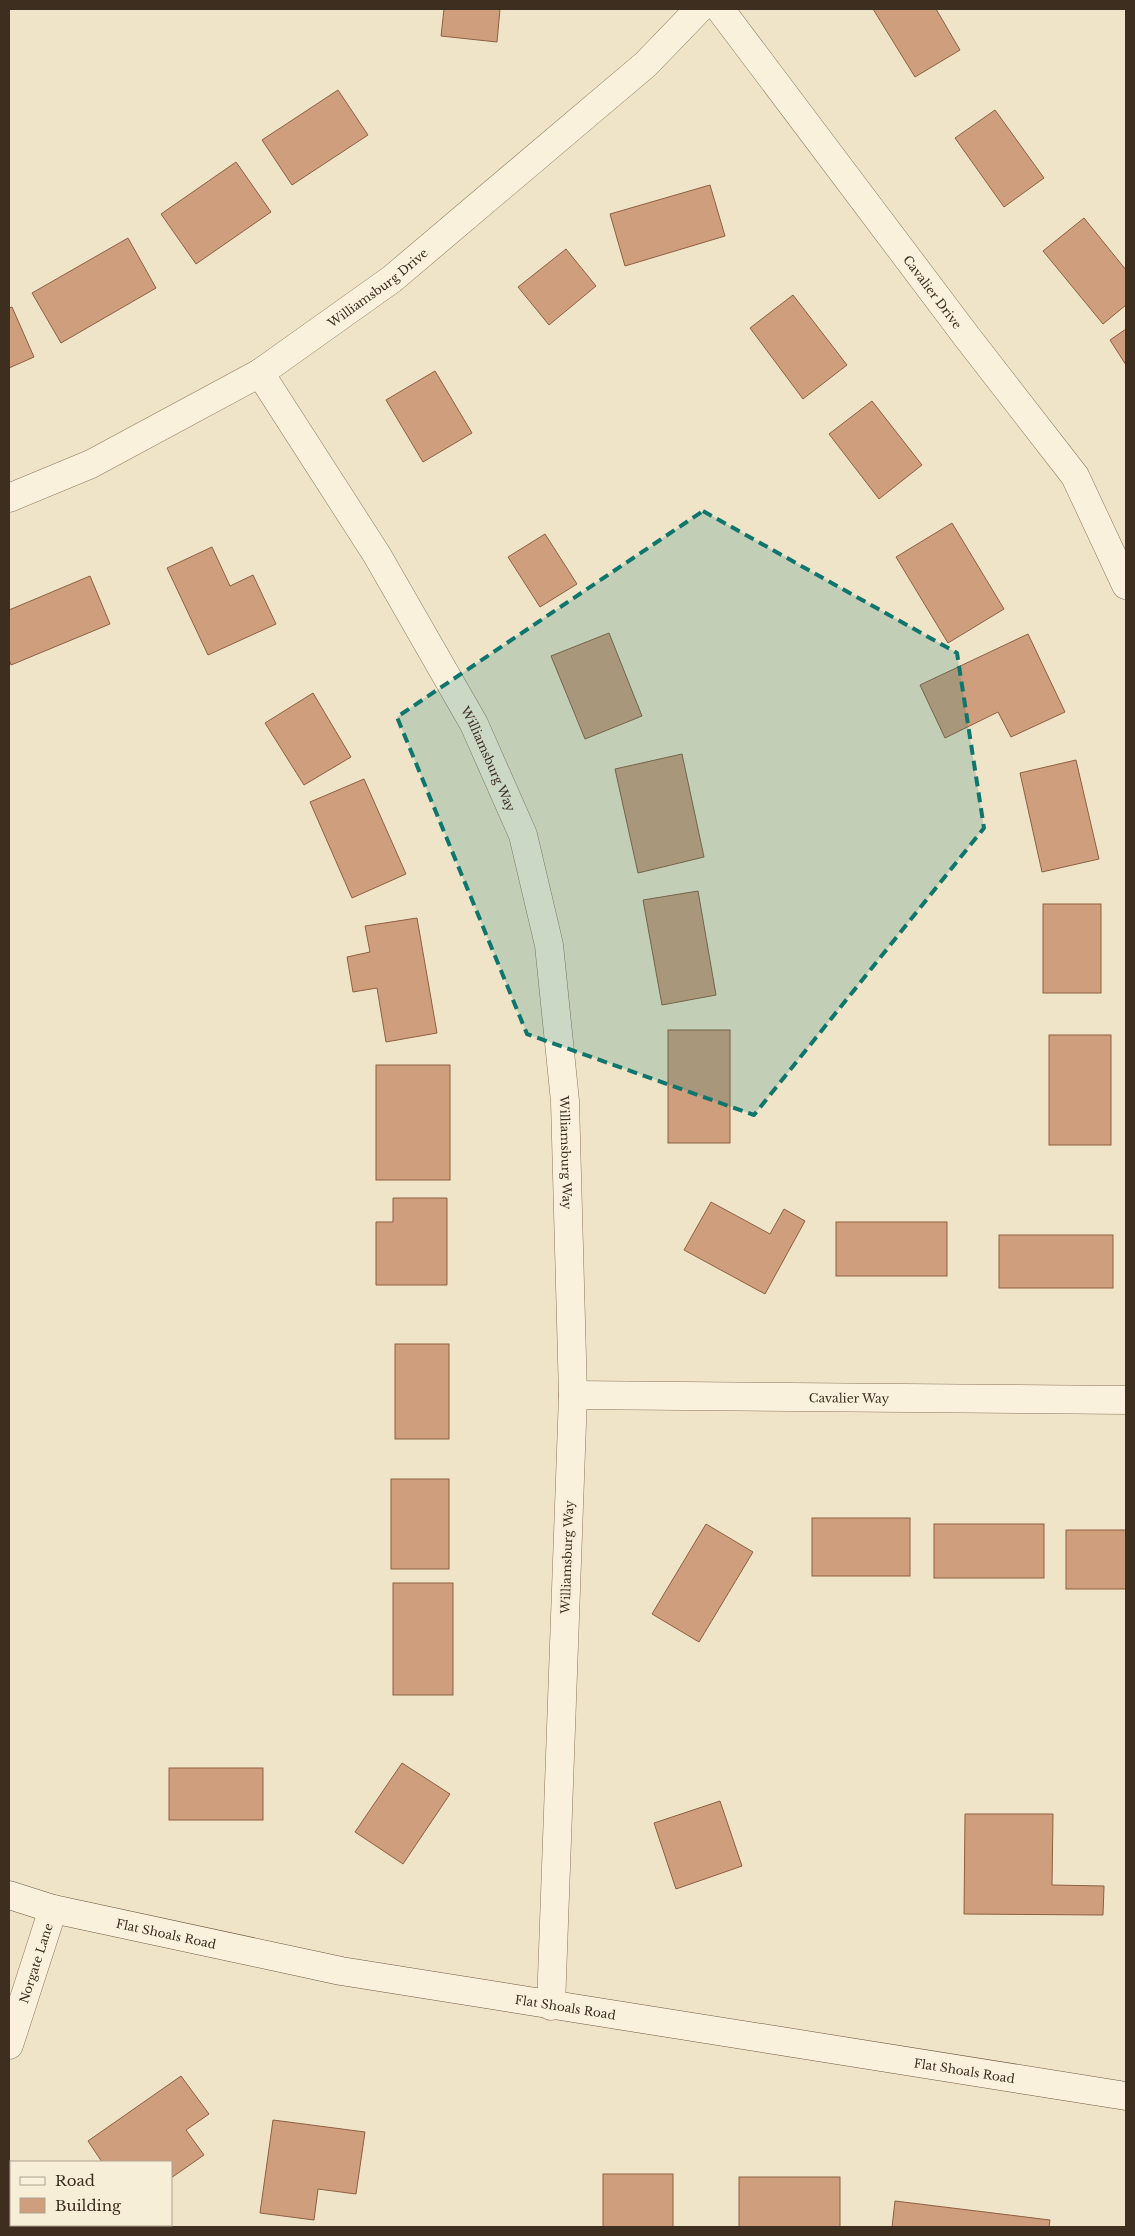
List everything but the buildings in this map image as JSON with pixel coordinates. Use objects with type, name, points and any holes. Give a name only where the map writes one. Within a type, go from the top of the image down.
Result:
[{"type":"street","name":"Williamsburg Drive","points":[[9,498],[91,464],[260,373],[392,279],[646,64],[699,9]]},
{"type":"street","name":"Cavalier Drive","points":[[720,9],[967,337],[1075,476],[1126,584]]},
{"type":"street","name":"Williamsburg Way","points":[[260,373],[392,580],[474,724],[523,835],[549,945],[565,1101],[573,1395],[551,2006]]},
{"type":"street","name":"Cavalier Way","points":[[573,1395],[1126,1400]]},
{"type":"street","name":"Flat Shoals Road","points":[[9,1895],[53,1909],[341,1971],[551,2006],[1126,2096]]},
{"type":"street","name":"Norgate Lane","points":[[9,2045],[53,1909]]},
{"type":"highlighted area","points":[[703,511],[957,653],[984,828],[754,1115],[527,1034],[397,717]]}]
